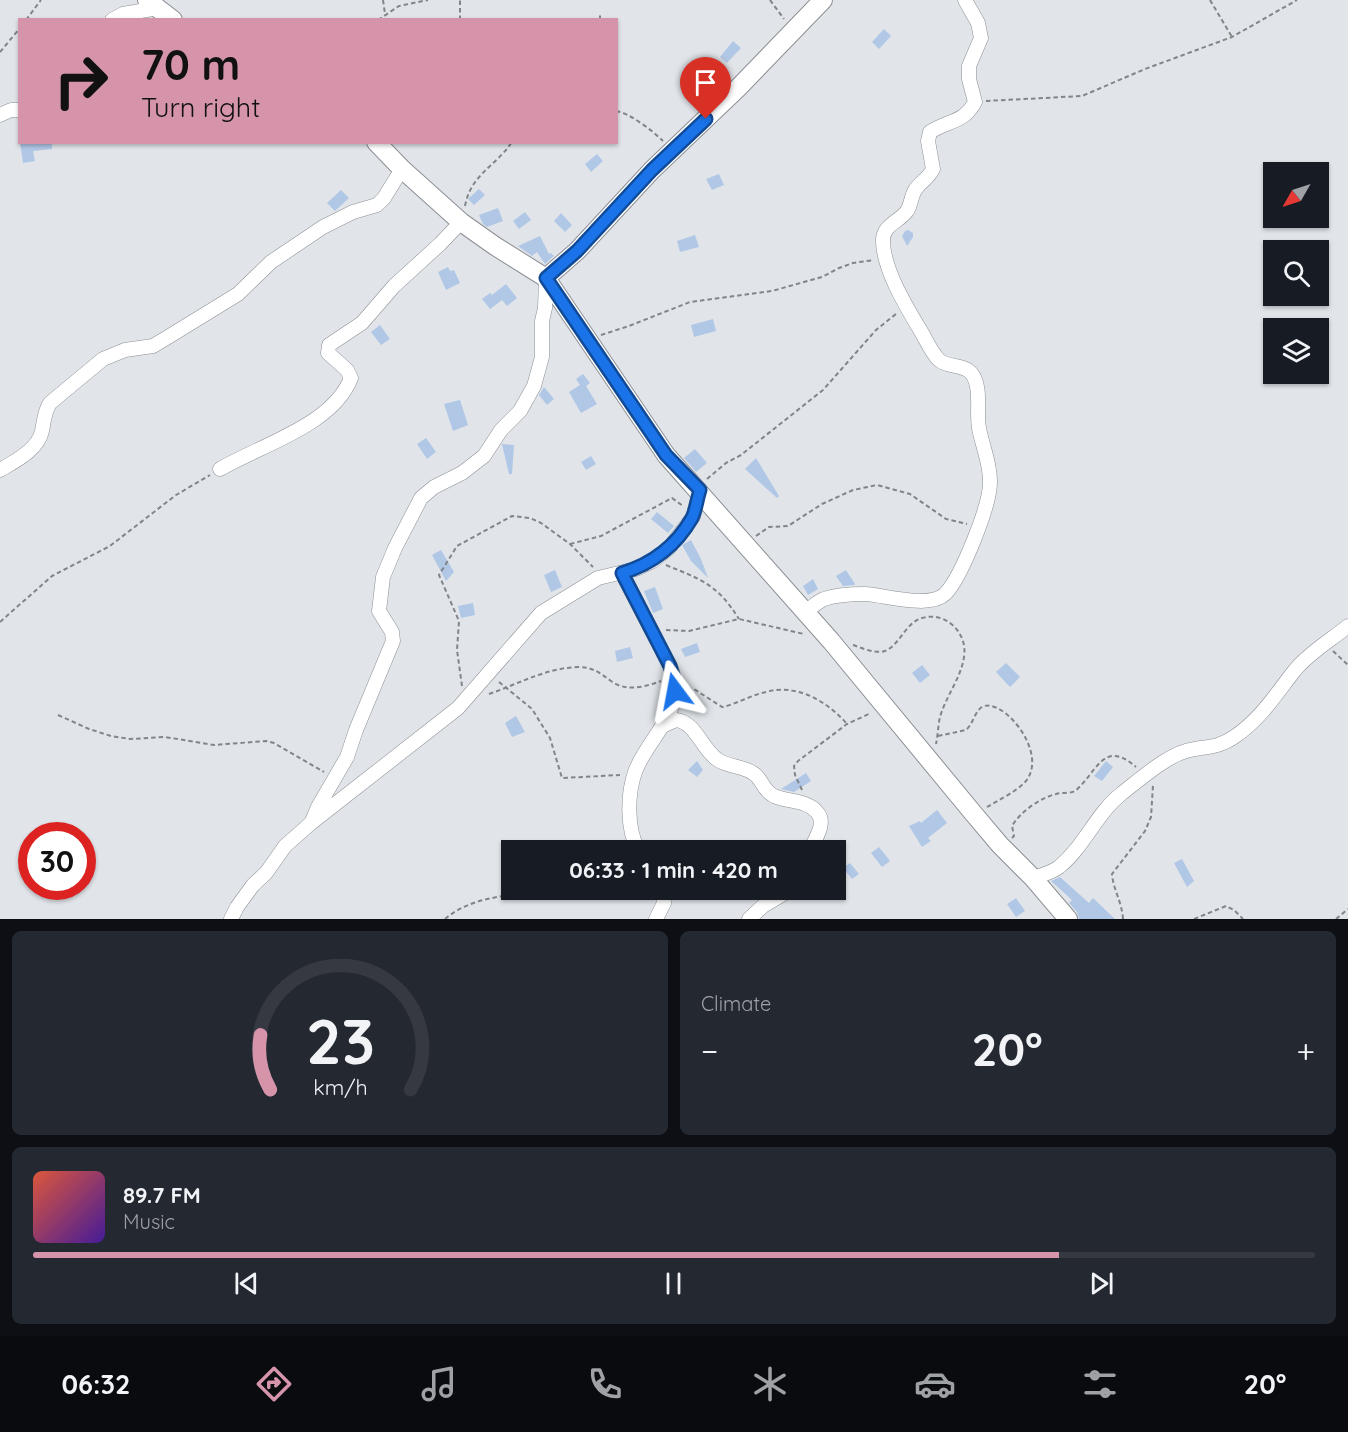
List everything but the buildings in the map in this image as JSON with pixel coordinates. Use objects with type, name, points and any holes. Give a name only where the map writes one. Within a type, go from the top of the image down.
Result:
[{"type":"street","points":[[311,823],[347,757],[393,641],[393,632],[378,611],[384,577],[395,548],[421,498],[434,487],[462,473],[484,456],[501,430],[520,411],[528,398],[534,386],[542,357],[542,321],[546,278],[577,251],[652,170],[823,0]]},
{"type":"street","points":[[805,612],[825,599],[839,596],[865,594],[922,601],[944,596],[972,546],[990,483],[979,428],[976,384],[973,375],[968,370],[938,359],[905,307],[886,258],[883,242],[887,228],[905,214],[914,191],[933,169],[928,141],[930,132],[963,118],[975,102],[969,80],[969,66],[981,38],[978,22],[965,0]]},
{"type":"street","points":[[116,18],[152,4],[170,18]]},
{"type":"street","points":[[0,115],[11,110],[18,110]]},
{"type":"street","points":[[378,144],[402,169],[462,222],[546,278],[666,455],[700,490],[831,641],[1000,845],[1034,878],[1068,919]]},
{"type":"street","points":[[0,470],[37,443],[48,405],[99,362],[125,350],[153,346],[225,303],[246,287],[266,266],[290,249],[342,217],[377,205],[402,169]]},
{"type":"street","points":[[220,469],[289,434],[329,410],[351,378],[328,353],[329,345],[362,323],[394,286],[462,222]]},
{"type":"street","points":[[231,919],[253,885],[266,873],[285,846],[413,744],[464,700],[541,613],[598,578],[622,573],[653,561],[669,548],[693,517],[700,490]]},
{"type":"street","points":[[622,573],[638,600],[674,677],[670,714],[635,774],[630,815],[635,840]]},
{"type":"street","points":[[1034,878],[1062,864],[1118,796],[1149,773],[1185,752],[1221,744],[1249,726],[1277,696],[1297,668],[1325,642],[1348,626]]},
{"type":"street","points":[[665,724],[676,720],[687,724],[718,760],[752,771],[759,777],[763,788],[772,795],[812,807],[821,818],[820,829],[815,840]]},
{"type":"street","points":[[656,919],[664,900]]},
{"type":"street","points":[[749,919],[773,900]]},
{"type":"path","points":[[28,18],[41,0]]},
{"type":"path","points":[[383,0],[385,14]]},
{"type":"path","points":[[380,18],[399,6],[428,0]]},
{"type":"path","points":[[460,0],[460,18]]},
{"type":"path","points":[[770,0],[793,30]]},
{"type":"path","points":[[1210,0],[1232,37]]},
{"type":"path","points":[[975,102],[1006,98],[1082,96],[1145,69],[1232,37],[1297,0]]},
{"type":"path","points":[[0,51],[18,30]]},
{"type":"path","points":[[618,111],[649,127],[674,150]]},
{"type":"path","points":[[462,222],[472,185],[510,144]]},
{"type":"path","points":[[588,338],[629,326],[690,302],[772,291],[822,278],[838,268],[853,263],[886,258]]},
{"type":"path","points":[[700,490],[713,473],[741,455],[823,390],[876,330],[905,307]]},
{"type":"path","points":[[0,622],[52,576],[110,546],[183,490],[220,469]]},
{"type":"path","points":[[745,544],[769,527],[788,526],[832,499],[853,490],[877,485],[910,494],[946,519],[959,524],[979,525]]},
{"type":"path","points":[[570,544],[607,533],[672,498],[693,517]]},
{"type":"path","points":[[598,578],[597,571],[570,544],[530,518],[512,516],[457,546],[439,575],[459,621],[457,650],[464,700],[506,688],[552,670],[578,667],[592,668],[622,687],[646,686],[674,677],[722,707],[765,692],[781,689],[802,692],[838,714],[847,724]]},
{"type":"path","points":[[653,561],[714,586],[739,619]]},
{"type":"path","points":[[853,645],[877,652],[885,651],[912,624],[919,619],[931,616],[947,619],[954,626],[964,646],[964,657],[940,715],[932,761]]},
{"type":"path","points":[[651,630],[689,631],[739,619],[831,641]]},
{"type":"path","points":[[1325,642],[1348,665]]},
{"type":"path","points":[[491,667],[495,677],[532,709],[553,746],[562,778],[635,774]]},
{"type":"path","points":[[803,803],[803,795],[794,766],[798,761],[847,724],[871,713],[883,704]]},
{"type":"path","points":[[938,736],[966,730],[982,707],[987,706],[1007,714],[1028,741],[1034,758],[1033,768],[1027,780],[986,808],[973,813]]},
{"type":"path","points":[[58,715],[89,729],[130,739],[165,737],[214,745],[274,742],[322,772],[339,772]]},
{"type":"path","points":[[1000,845],[1014,837],[1012,826],[1020,816],[1043,800],[1057,794],[1075,791],[1107,757],[1119,756],[1149,773],[1153,795],[1151,817],[1145,831],[1112,874],[1112,881],[1120,896],[1123,919]]},
{"type":"path","points":[[445,919],[453,912],[490,897],[501,896]]},
{"type":"path","points":[[1194,919],[1226,906],[1244,919]]},
{"type":"path","points":[[1336,919],[1348,909]]},
{"type":"route","points":[[675,691],[673,672],[638,600],[622,573],[653,561],[669,548],[693,517],[700,490],[666,455],[546,278],[577,251],[652,170],[706,119]]}]
